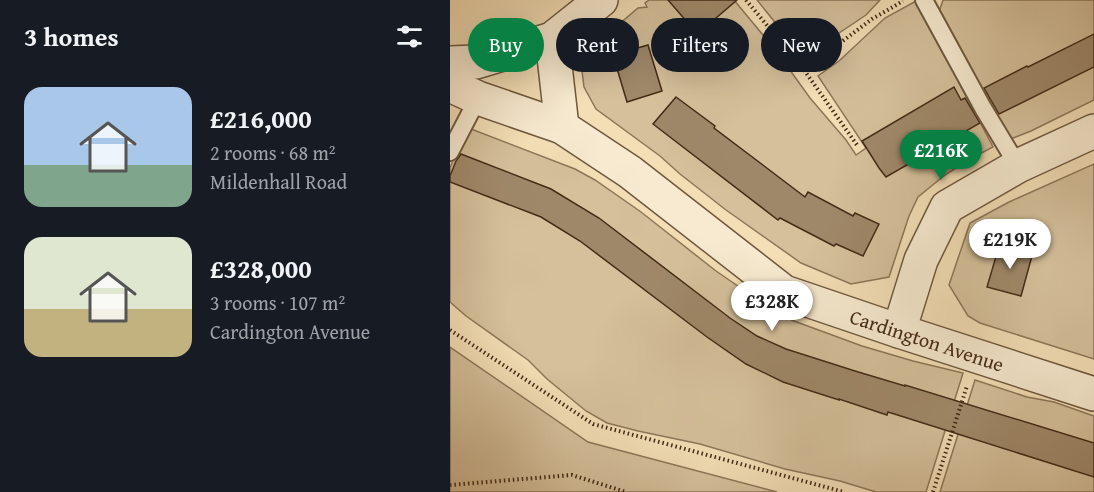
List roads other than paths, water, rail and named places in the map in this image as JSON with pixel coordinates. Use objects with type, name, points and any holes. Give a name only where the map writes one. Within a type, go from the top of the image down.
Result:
[{"type":"street","points":[[450,63],[476,62],[552,39],[601,0]]},
{"type":"street","points":[[552,39],[562,127]]},
{"type":"street","name":"Cardington Avenue","points":[[464,92],[562,127],[630,172],[784,292],[1094,394]]},
{"type":"street","points":[[899,331],[921,260],[946,207],[1018,166],[1094,131]]},
{"type":"lane","points":[[924,0],[983,108],[1018,166]]},
{"type":"lane","points":[[450,152],[464,92]]}]
